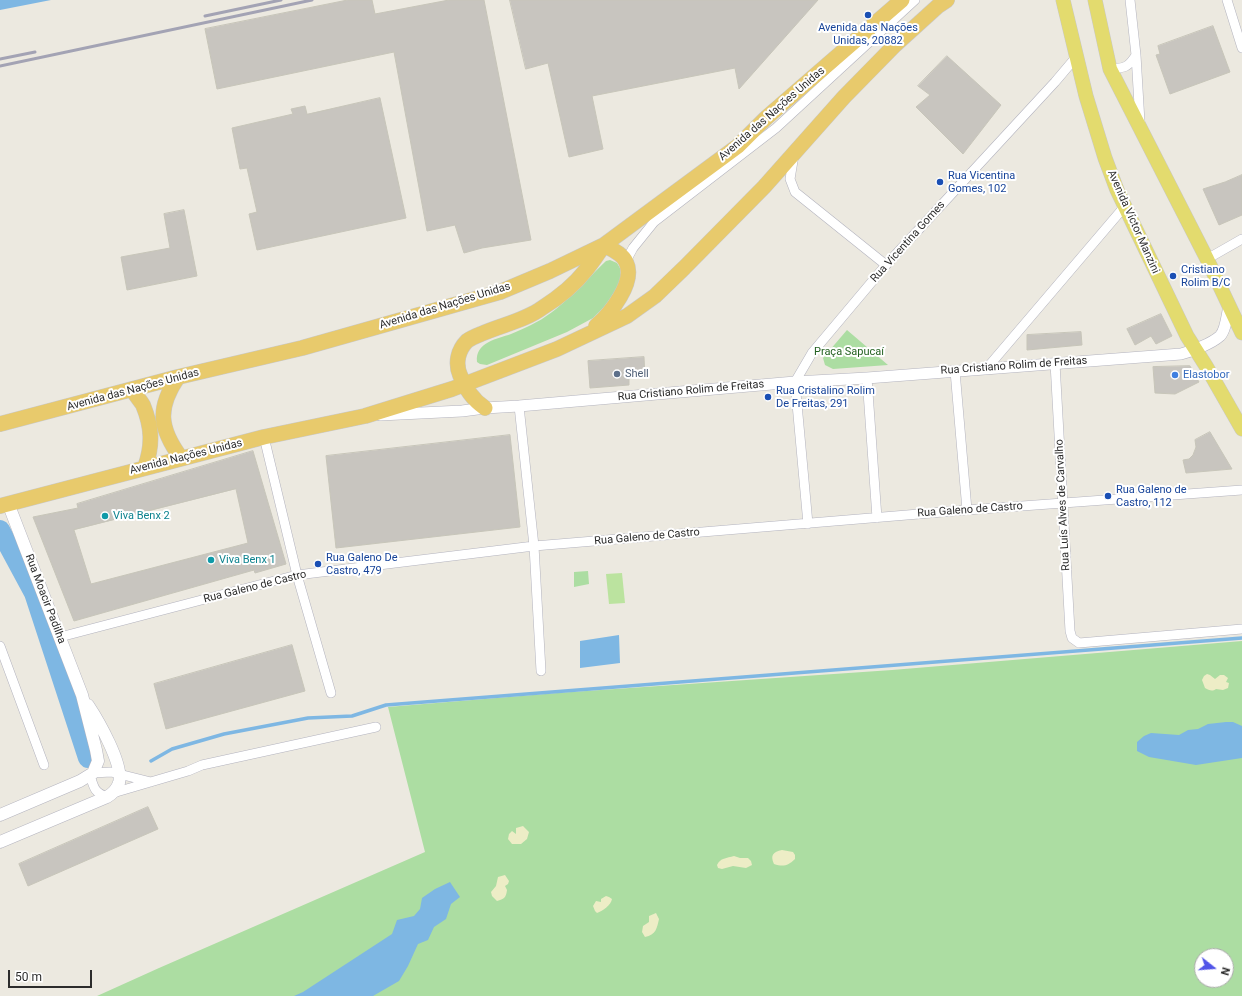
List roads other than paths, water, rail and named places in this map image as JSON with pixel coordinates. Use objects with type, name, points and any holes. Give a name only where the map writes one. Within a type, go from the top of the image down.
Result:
[{"type":"highway","name":"Avenida das Nações Unidas","points":[[0,424],[178,377],[302,348],[500,292],[550,271],[604,245],[738,146],[766,118],[902,0]]},
{"type":"highway","points":[[365,416],[464,384],[557,349],[627,316],[655,296],[764,187],[844,97],[895,45],[938,6],[947,0]]},
{"type":"highway","points":[[485,408],[476,402],[464,384],[457,369],[457,361],[463,346],[468,340],[485,332],[524,318],[542,308],[566,290],[585,271],[604,245],[618,253],[626,261],[628,270],[625,286],[617,302],[604,319],[587,335]]},
{"type":"highway","points":[[178,377],[168,391],[164,402],[162,415],[167,434],[181,458]]},
{"type":"highway","points":[[132,389],[142,404],[152,438],[150,454],[146,467]]},
{"type":"highway","name":"Avenida Nações Unidas","points":[[4,505],[264,437],[365,416]]},
{"type":"main road","name":"Avenida Víctor Manzini","points":[[1063,0],[1095,126],[1110,171],[1125,206],[1184,329],[1242,429]]},
{"type":"main road","points":[[1095,0],[1110,69],[1242,333]]},
{"type":"main road","name":"Rua Moacir Padilha","points":[[4,505],[60,637],[82,696]]},
{"type":"main road","points":[[0,842],[110,795],[119,783],[119,773],[111,748],[101,725],[82,696]]},
{"type":"main road","points":[[0,814],[80,781],[92,774],[98,761],[82,696]]},
{"type":"street","points":[[626,261],[640,239],[654,222],[776,128],[915,0]]},
{"type":"street","points":[[1130,0],[1136,54],[1141,132]]},
{"type":"street","points":[[1227,0],[1242,48]]},
{"type":"street","points":[[1110,69],[1124,68],[1128,66],[1136,54]]},
{"type":"street","name":"Rua Vicentina Gomes","points":[[795,382],[812,353],[886,265],[1055,82],[1077,56]]},
{"type":"street","points":[[794,153],[790,179],[795,192],[886,265]]},
{"type":"street","points":[[987,368],[1125,206]]},
{"type":"street","points":[[1206,259],[1242,239]]},
{"type":"street","name":"Rua Cristiano Rolim de Freitas","points":[[365,416],[462,411],[795,382],[867,378],[1177,354],[1196,350],[1221,335],[1229,306]]},
{"type":"street","name":"Rua Luís Alves de Carvalho","points":[[1055,363],[1070,631],[1072,638],[1079,643],[1242,629]]},
{"type":"street","points":[[956,371],[967,510]]},
{"type":"street","points":[[867,378],[877,518]]},
{"type":"street","points":[[795,382],[808,524]]},
{"type":"street","points":[[519,406],[534,546],[541,671]]},
{"type":"street","points":[[264,437],[297,575],[331,693]]},
{"type":"street","name":"Rua Galeno de Castro","points":[[60,637],[297,575],[534,546],[967,510],[1242,490]]},
{"type":"street","points":[[0,646],[2,661],[44,765]]},
{"type":"street","points":[[151,782],[106,771],[92,774],[95,791],[100,794],[110,795],[188,771],[202,765],[376,727]]},
{"type":"water","points":[[0,0],[51,0],[0,10]]},
{"type":"water","points":[[619,635],[620,663],[580,668],[580,641]]},
{"type":"water","points":[[1233,722],[1242,726],[1242,758],[1196,765],[1149,757],[1137,751],[1137,742],[1144,736],[1151,733],[1179,735],[1188,730],[1198,729],[1208,724]]},
{"type":"water","points":[[450,882],[460,897],[451,904],[446,919],[434,927],[428,940],[418,944],[399,981],[373,996],[294,996],[303,992],[392,934],[397,920],[414,916],[420,909],[422,898],[435,889]]},
{"type":"waterway","points":[[0,530],[34,593],[88,758]]},
{"type":"waterway","points":[[151,761],[172,749],[224,734],[308,718],[352,716],[386,705],[1242,638]]},
{"type":"railway","points":[[205,16],[281,0]]},
{"type":"railway","points":[[0,66],[312,0]]},
{"type":"railway","points":[[0,59],[35,52]]},
{"type":"place","name":"Avenida das Nações Unidas, 20882","points":[[868,15]]},
{"type":"place","name":"Rua Vicentina Gomes, 102","points":[[940,182]]},
{"type":"place","name":"Cristiano Rolim B/C","points":[[1173,276]]},
{"type":"place","name":"Shell","points":[[617,374]]},
{"type":"place","name":"Elastobor","points":[[1175,375]]},
{"type":"place","name":"Rua Cristalino Rolim De Freitas, 291","points":[[768,397]]},
{"type":"place","name":"Rua Galeno de Castro, 112","points":[[1108,496]]},
{"type":"place","name":"Viva Benx 2","points":[[105,516]]},
{"type":"place","name":"Viva Benx 1","points":[[211,560]]},
{"type":"place","name":"Rua Galeno De Castro, 479","points":[[318,564]]},
{"type":"park label","name":"Praça Sapucaí","points":[[849,352]]}]
